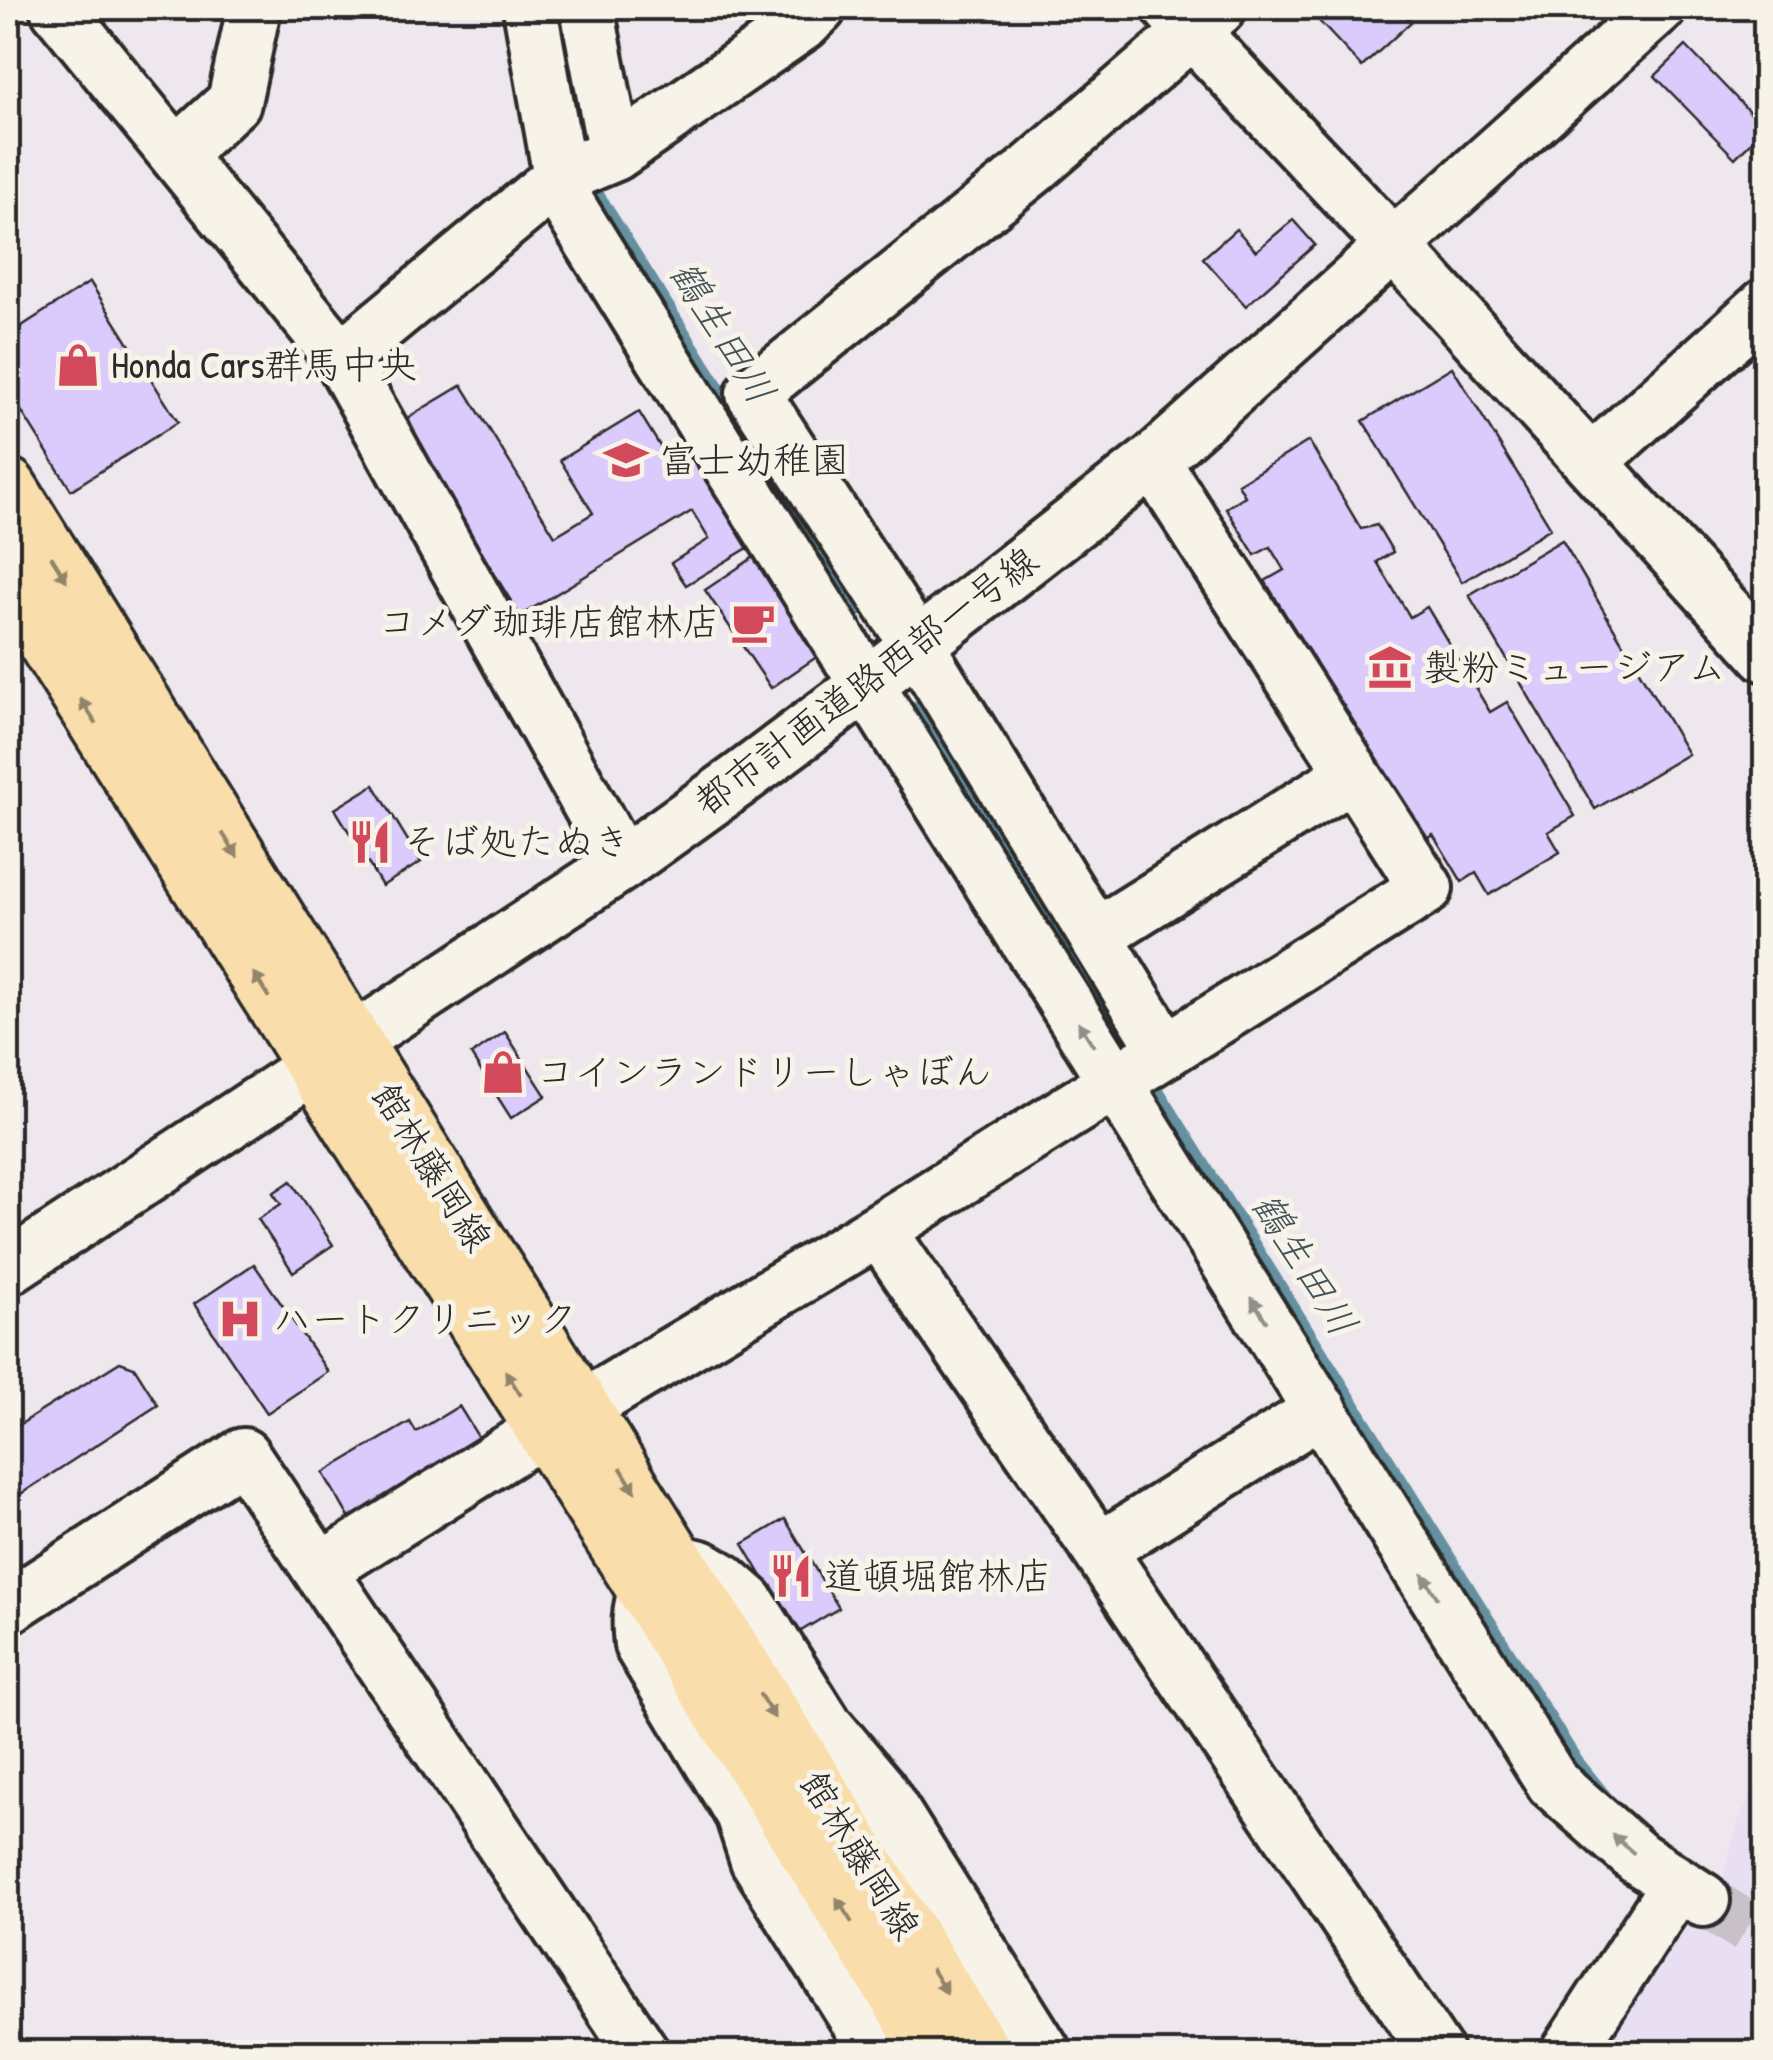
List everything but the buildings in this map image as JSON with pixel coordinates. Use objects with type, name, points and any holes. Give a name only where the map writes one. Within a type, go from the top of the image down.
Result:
[{"type":"main road","name":"館林藤岡線","points":[[8,486],[333,1055]]},
{"type":"main road","name":"館林藤岡線","points":[[8,584],[333,1055],[563,1418],[661,1576],[932,2052]]},
{"type":"main road","name":"館林藤岡線","points":[[661,1576],[983,2052]]},
{"type":"street","points":[[57,8],[341,358],[622,864]]},
{"type":"street","points":[[177,154],[234,102],[254,8]]},
{"type":"street","points":[[530,8],[567,202],[865,686],[1141,1066]]},
{"type":"street","points":[[587,8],[615,154]]},
{"type":"street","points":[[341,358],[560,177],[615,154],[804,23],[819,8]]},
{"type":"street","name":"都市計画道路西部一号線","points":[[8,1268],[622,864],[865,686],[1153,461],[1659,8]]},
{"type":"street","points":[[1568,2052],[1690,1892],[1638,1858],[1553,1783],[1321,1410],[1141,1066],[1095,936],[917,645],[754,393],[1032,168],[1193,15],[1393,244],[1766,656]]},
{"type":"street","points":[[1591,462],[1766,304]]},
{"type":"street","points":[[320,1570],[563,1418],[879,1230],[1426,888],[1153,461]]},
{"type":"street","points":[[1095,936],[1353,774]]},
{"type":"street","points":[[879,1230],[1436,2052]]},
{"type":"street","points":[[1099,1550],[1321,1410]]},
{"type":"street","points":[[11,1598],[243,1455],[642,2052]]},
{"type":"street","points":[[877,2052],[757,1860],[742,1814],[641,1646],[640,1606],[661,1576],[701,1568],[723,1580],[748,1602],[826,1726],[878,1788],[1044,2052]]},
{"type":"shaded area","points":[[1765,1764],[1765,2052],[1577,2052],[1675,1910],[1696,1921],[1723,1876],[1739,1819]]},
{"type":"waterway","name":"鶴生田川","points":[[596,190],[859,611]]},
{"type":"waterway","name":"鶴生田川","points":[[918,706],[1136,1054]]},
{"type":"waterway","name":"鶴生田川","points":[[1151,1078],[1577,1760],[1610,1801]]},
{"type":"tunnel","points":[[1703,1900],[1766,1939]]},
{"type":"place","name":"Honda Cars群馬中央","points":[[78,365]]},
{"type":"place","name":"富士幼稚園","points":[[626,460]]},
{"type":"place","name":"コメダ珈琲店館林店","points":[[753,622]]},
{"type":"place","name":"製粉ミュージアム","points":[[1390,667]]},
{"type":"place","name":"そば処たぬき","points":[[370,842]]},
{"type":"place","name":"コインランドリーしゃぼん","points":[[503,1072]]},
{"type":"place","name":"ハートクリニック","points":[[240,1319]]},
{"type":"place","name":"道頓堀館林店","points":[[791,1576]]}]
